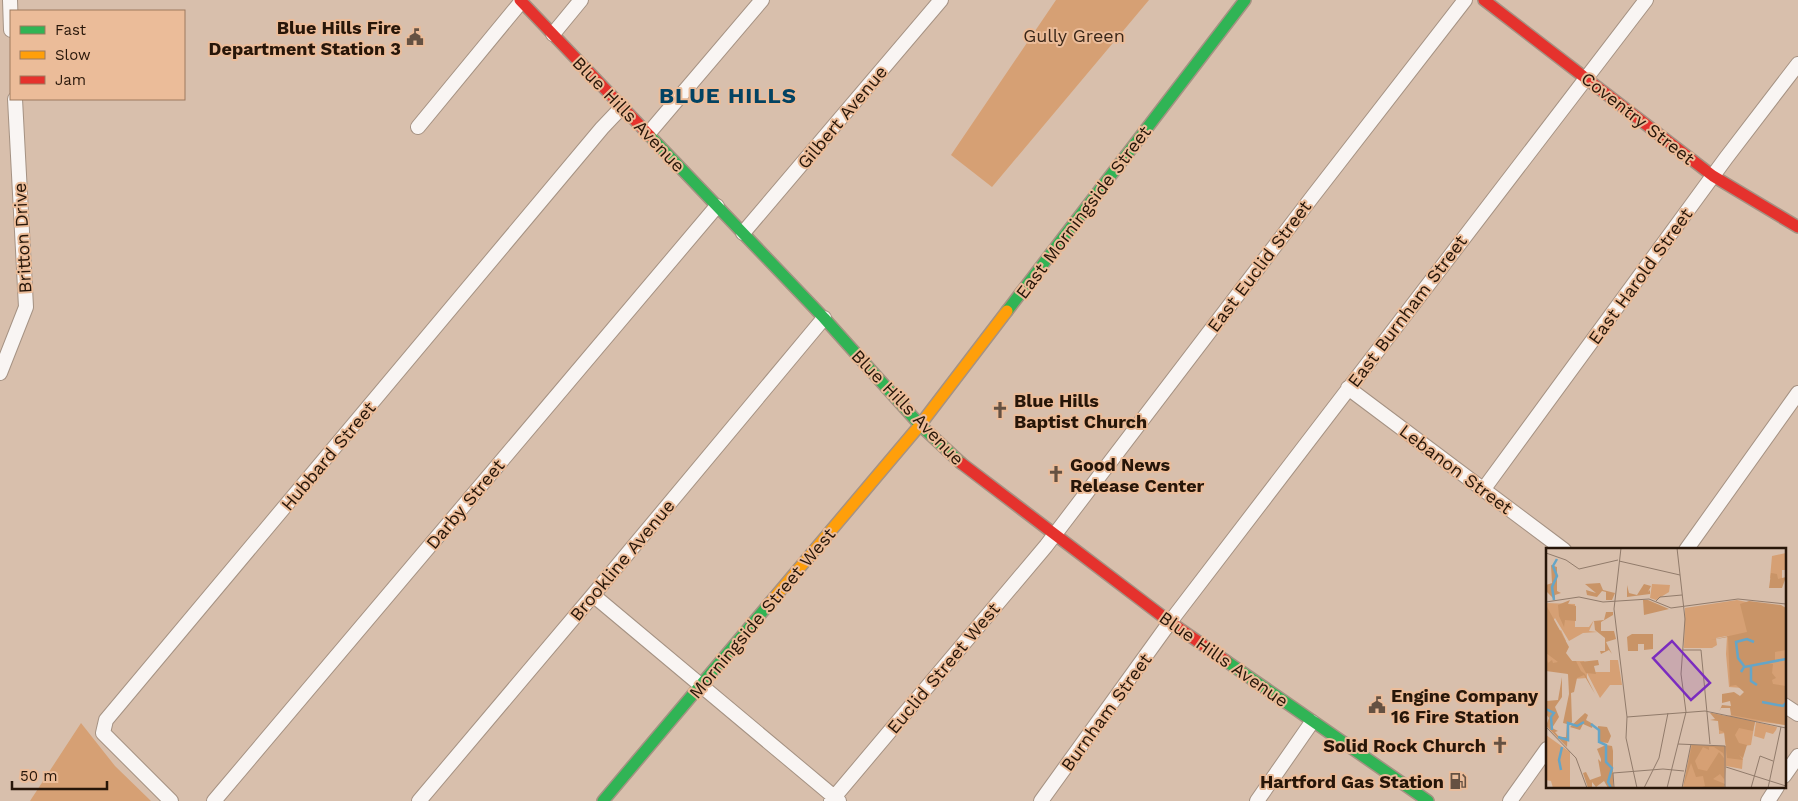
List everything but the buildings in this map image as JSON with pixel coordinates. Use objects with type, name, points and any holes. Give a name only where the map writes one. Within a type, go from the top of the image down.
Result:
[{"type":"street","points":[[552,34],[582,0]]},
{"type":"street","points":[[648,134],[762,0]]},
{"type":"street","name":"Gilbert Avenue","points":[[743,233],[941,0]]},
{"type":"street","name":"East Morningside Street","points":[[920,425],[1245,0]]},
{"type":"street","name":"East Euclid Street","points":[[1055,534],[1465,0]]},
{"type":"street","name":"Coventry Street","points":[[1484,0],[1713,176],[1798,227]]},
{"type":"street","name":"East Burnham Street","points":[[1170,622],[1646,0]]},
{"type":"street","points":[[418,127],[521,1]]},
{"type":"street","name":"Blue Hills Avenue","points":[[521,1],[824,318],[920,425],[963,465],[1170,622],[1428,801]]},
{"type":"street","name":"East Harold Street","points":[[1483,490],[1713,176],[1798,64]]},
{"type":"street","name":"Britton Drive","points":[[0,373],[26,307],[15,100]]},
{"type":"street","name":"Hubbard Street","points":[[171,801],[103,733],[106,720],[596,136],[622,108]]},
{"type":"street","name":"Darby Street","points":[[214,801],[717,206]]},
{"type":"street","name":"Brookline Avenue","points":[[419,801],[824,318]]},
{"type":"street","name":"Lebanon Street","points":[[1348,388],[1561,548]]},
{"type":"street","points":[[1687,548],[1798,393]]},
{"type":"street","name":"Morningside Street West","points":[[603,801],[920,425]]},
{"type":"street","name":"Euclid Street West","points":[[835,800],[1055,534]]},
{"type":"street","points":[[593,595],[835,800]]},
{"type":"street","name":"Burnham Street","points":[[1041,801],[1170,622]]},
{"type":"street","points":[[1786,706],[1798,714]]},
{"type":"street","points":[[1257,801],[1312,722]]},
{"type":"street","points":[[1510,801],[1546,749]]},
{"type":"street","points":[[1786,773],[1798,756]]},
{"type":"street","points":[[1768,801],[1776,788]]},
{"type":"green space","name":"Gully Green","points":[[1056,0],[1149,0],[992,187],[951,155]]},
{"type":"green space","points":[[81,723],[115,766],[151,801],[30,801]]},
{"type":"traffic: fast","points":[[1007,311],[1245,0]]},
{"type":"traffic: fast","points":[[650,136],[824,318],[920,425],[961,463]]},
{"type":"traffic: fast","points":[[603,801],[769,604]]},
{"type":"traffic: fast","points":[[1226,661],[1428,801]]},
{"type":"traffic: slow","points":[[769,604],[920,425],[1007,311]]},
{"type":"traffic: jam","points":[[520,0],[650,136]]},
{"type":"traffic: jam","points":[[1484,0],[1713,176],[1798,227]]},
{"type":"traffic: jam","points":[[961,463],[1170,622],[1226,661]]},
{"type":"place","name":"Blue Hills Fire Department Station 3","points":[[415,37]]},
{"type":"place","name":"Blue Hills Baptist Church","points":[[1000,410]]},
{"type":"place","name":"Good News Release Center","points":[[1056,474]]},
{"type":"place","name":"Engine Company 16 Fire Station","points":[[1377,705]]},
{"type":"place","name":"Solid Rock Church","points":[[1500,745]]},
{"type":"place","name":"Hartford Gas Station","points":[[1458,781]]},
{"type":"district","name":"BLUE HILLS","points":[[728,95]]}]
